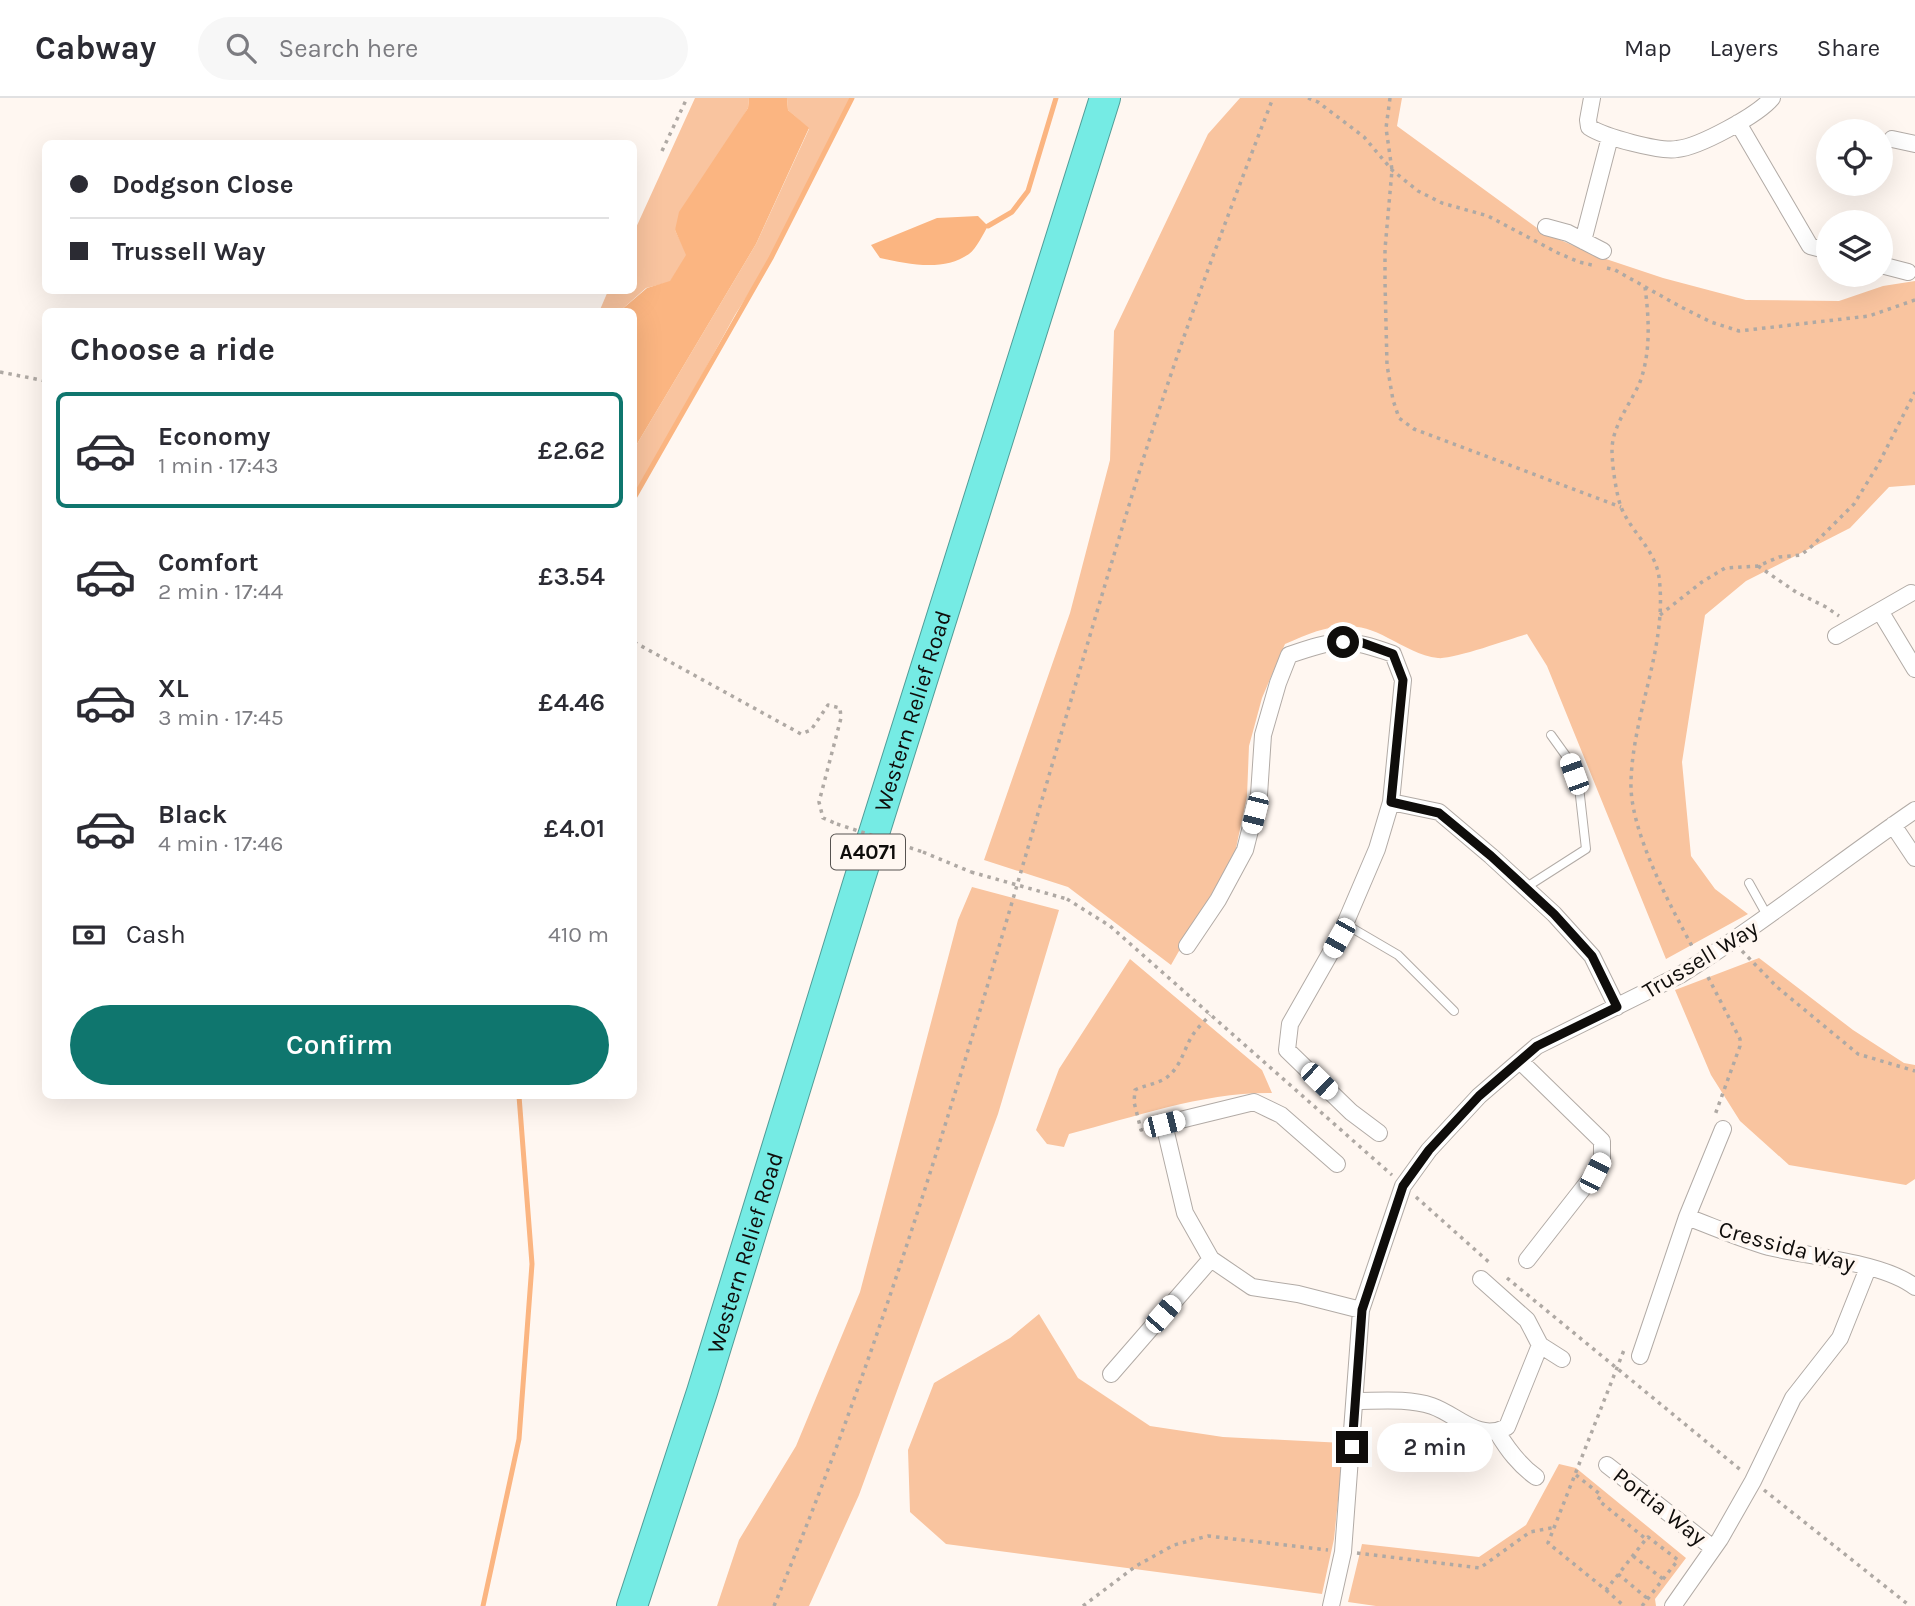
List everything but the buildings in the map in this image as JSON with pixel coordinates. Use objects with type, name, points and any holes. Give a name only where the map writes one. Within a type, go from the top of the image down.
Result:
[{"type":"highway","name":"Western Relief Road","points":[[632,1606],[702,1392],[866,857],[1105,98]]},
{"type":"street","points":[[1592,98],[1589,127],[1610,137],[1675,150],[1685,148],[1738,123],[1772,98]]},
{"type":"street","points":[[1738,123],[1810,246],[1816,248]]},
{"type":"street","points":[[1583,240],[1610,137]]},
{"type":"street","points":[[1893,139],[1915,144]]},
{"type":"street","points":[[1546,227],[1583,240],[1603,251]]},
{"type":"street","points":[[1893,268],[1908,272]]},
{"type":"street","points":[[1842,633],[1911,593]]},
{"type":"street","points":[[1880,611],[1915,669]]},
{"type":"street","points":[[1186,946],[1218,900],[1245,850],[1259,795],[1263,735],[1289,654],[1327,642],[1360,642],[1393,654],[1403,680],[1391,802],[1377,849],[1345,924],[1290,1024],[1287,1050],[1351,1112],[1379,1133]]},
{"type":"street","points":[[1391,802],[1439,813],[1554,914],[1592,956],[1617,1007]]},
{"type":"street","name":"Trussell Way","points":[[1331,1606],[1343,1552],[1362,1310],[1403,1186],[1437,1141],[1479,1096],[1537,1046],[1700,963],[1769,917],[1915,810]]},
{"type":"street","points":[[1893,825],[1915,858]]},
{"type":"street","points":[[1520,1061],[1602,1141],[1602,1158],[1595,1173],[1527,1259]]},
{"type":"street","points":[[1337,1164],[1281,1115],[1254,1102],[1164,1124],[1185,1213],[1211,1259],[1252,1287],[1298,1294],[1362,1310]]},
{"type":"street","points":[[1640,1356],[1718,1123]]},
{"type":"street","name":"Cressida Way","points":[[1686,1217],[1766,1246],[1868,1268],[1904,1279],[1915,1287]]},
{"type":"street","points":[[1111,1374],[1211,1259]]},
{"type":"street","points":[[1673,1606],[1720,1539],[1753,1481],[1793,1398],[1840,1338],[1868,1268]]},
{"type":"street","points":[[1481,1279],[1527,1320],[1540,1345],[1562,1359]]},
{"type":"street","points":[[1355,1401],[1398,1401],[1432,1406],[1478,1430],[1497,1432],[1507,1427],[1540,1345]]},
{"type":"street","points":[[1497,1432],[1524,1469],[1536,1478]]},
{"type":"street","name":"Portia Way","points":[[1607,1465],[1713,1548]]},
{"type":"lane","points":[[1525,888],[1586,849],[1579,787],[1569,761],[1551,735]]},
{"type":"lane","points":[[1749,883],[1769,917]]},
{"type":"lane","points":[[1345,924],[1398,955],[1454,1011]]},
{"type":"path","points":[[662,151],[687,98]]},
{"type":"path","points":[[775,1606],[887,1309],[968,1054],[1134,486],[1211,259],[1273,98]]},
{"type":"path","points":[[1308,98],[1318,102],[1364,136],[1392,170],[1418,191],[1442,203],[1488,216],[1579,262],[1615,270],[1711,322],[1739,331],[1869,316],[1915,300]]},
{"type":"path","points":[[1390,98],[1386,128],[1392,170],[1385,249],[1387,365],[1399,418],[1414,429],[1621,507]]},
{"type":"path","points":[[1645,287],[1648,313],[1647,350],[1641,379],[1612,446],[1612,462],[1621,507],[1645,542],[1658,574],[1660,615],[1630,783],[1638,827],[1660,882],[1740,1039],[1718,1123]]},
{"type":"path","points":[[0,372],[42,380]]},
{"type":"path","points":[[1660,615],[1702,582],[1725,568],[1758,566],[1779,557],[1801,555],[1854,503],[1878,465],[1915,392]]},
{"type":"path","points":[[1758,566],[1841,618],[1842,633]]},
{"type":"path","points":[[637,644],[801,734],[811,730],[828,705],[840,708],[841,718],[819,802],[823,818],[923,852],[971,872],[1067,899],[1110,926],[1494,1268]]},
{"type":"path","points":[[1734,941],[1777,987],[1858,1054],[1915,1071]]},
{"type":"path","points":[[1164,1124],[1141,1130],[1134,1102],[1135,1090],[1169,1076],[1184,1058],[1192,1035],[1210,1015]]},
{"type":"path","points":[[1504,1275],[1753,1481],[1910,1606]]},
{"type":"path","points":[[1624,1606],[1548,1543],[1626,1343]]},
{"type":"path","points":[[1576,1475],[1601,1495],[1598,1500],[1646,1539],[1648,1537],[1678,1560],[1642,1606]]},
{"type":"path","points":[[1083,1606],[1136,1566],[1174,1545],[1208,1536],[1480,1568],[1530,1532],[1556,1527]]},
{"type":"path","points":[[1606,1590],[1646,1539]]},
{"type":"path","points":[[1633,1556],[1663,1579]]},
{"type":"path","points":[[1618,1574],[1648,1599]]},
{"type":"shaded area","points":[[695,98],[749,98],[748,108],[675,230],[687,255],[670,282],[646,288],[623,308],[601,308],[607,294],[637,294],[637,225]]},
{"type":"shaded area","points":[[749,98],[787,98],[788,110],[809,128],[756,244],[637,444],[637,308],[624,308],[647,288],[670,281],[686,255],[675,230],[679,212],[748,108]]},
{"type":"shaded area","points":[[787,98],[852,98],[771,258],[735,315],[637,493],[637,444],[756,244],[809,129],[788,110]]},
{"type":"shaded area","points":[[1240,98],[1402,98],[1397,126],[1544,233],[1600,257],[1663,278],[1746,300],[1839,301],[1880,287],[1893,287],[1893,284],[1915,281],[1915,485],[1889,487],[1850,528],[1746,581],[1705,615],[1682,762],[1691,856],[1715,889],[1748,914],[1666,959],[1547,666],[1527,634],[1445,658],[1425,655],[1361,627],[1324,629],[1285,644],[1262,698],[1249,746],[1247,796],[1235,853],[1171,965],[1068,887],[984,860],[1070,613],[1110,460],[1114,331],[1208,134]]},
{"type":"shaded area","points":[[978,216],[988,226],[977,245],[969,254],[948,263],[926,265],[880,258],[871,245],[937,218]]},
{"type":"shaded area","points":[[972,887],[1059,910],[998,1114],[859,1495],[809,1606],[717,1606],[739,1540],[796,1446],[860,1292],[958,920]]},
{"type":"shaded area","points":[[1759,958],[1853,1030],[1904,1063],[1915,1065],[1915,1179],[1906,1185],[1789,1165],[1740,1121],[1711,1075],[1675,990]]},
{"type":"shaded area","points":[[1130,959],[1262,1070],[1272,1093],[1195,1101],[1069,1134],[1064,1147],[1047,1144],[1036,1130],[1059,1069]]},
{"type":"shaded area","points":[[1039,1314],[1078,1378],[1150,1426],[1223,1437],[1344,1443],[1334,1539],[1322,1594],[946,1544],[910,1512],[908,1450],[934,1383],[1010,1338]]},
{"type":"shaded area","points":[[1559,1464],[1576,1468],[1686,1558],[1655,1599],[1656,1606],[1376,1606],[1348,1602],[1362,1544],[1479,1557],[1526,1525]]},
{"type":"waterway","points":[[637,493],[771,258],[852,98]]},
{"type":"waterway","points":[[988,226],[1012,212],[1028,191],[1056,98]]},
{"type":"waterway","points":[[483,1606],[519,1439],[532,1264],[519,1099]]},
{"type":"route","points":[[1343,642],[1360,642],[1393,654],[1403,680],[1391,802],[1439,813],[1491,856],[1554,914],[1592,956],[1617,1007],[1537,1046],[1479,1096],[1429,1150],[1403,1186],[1362,1310],[1352,1447]]}]
